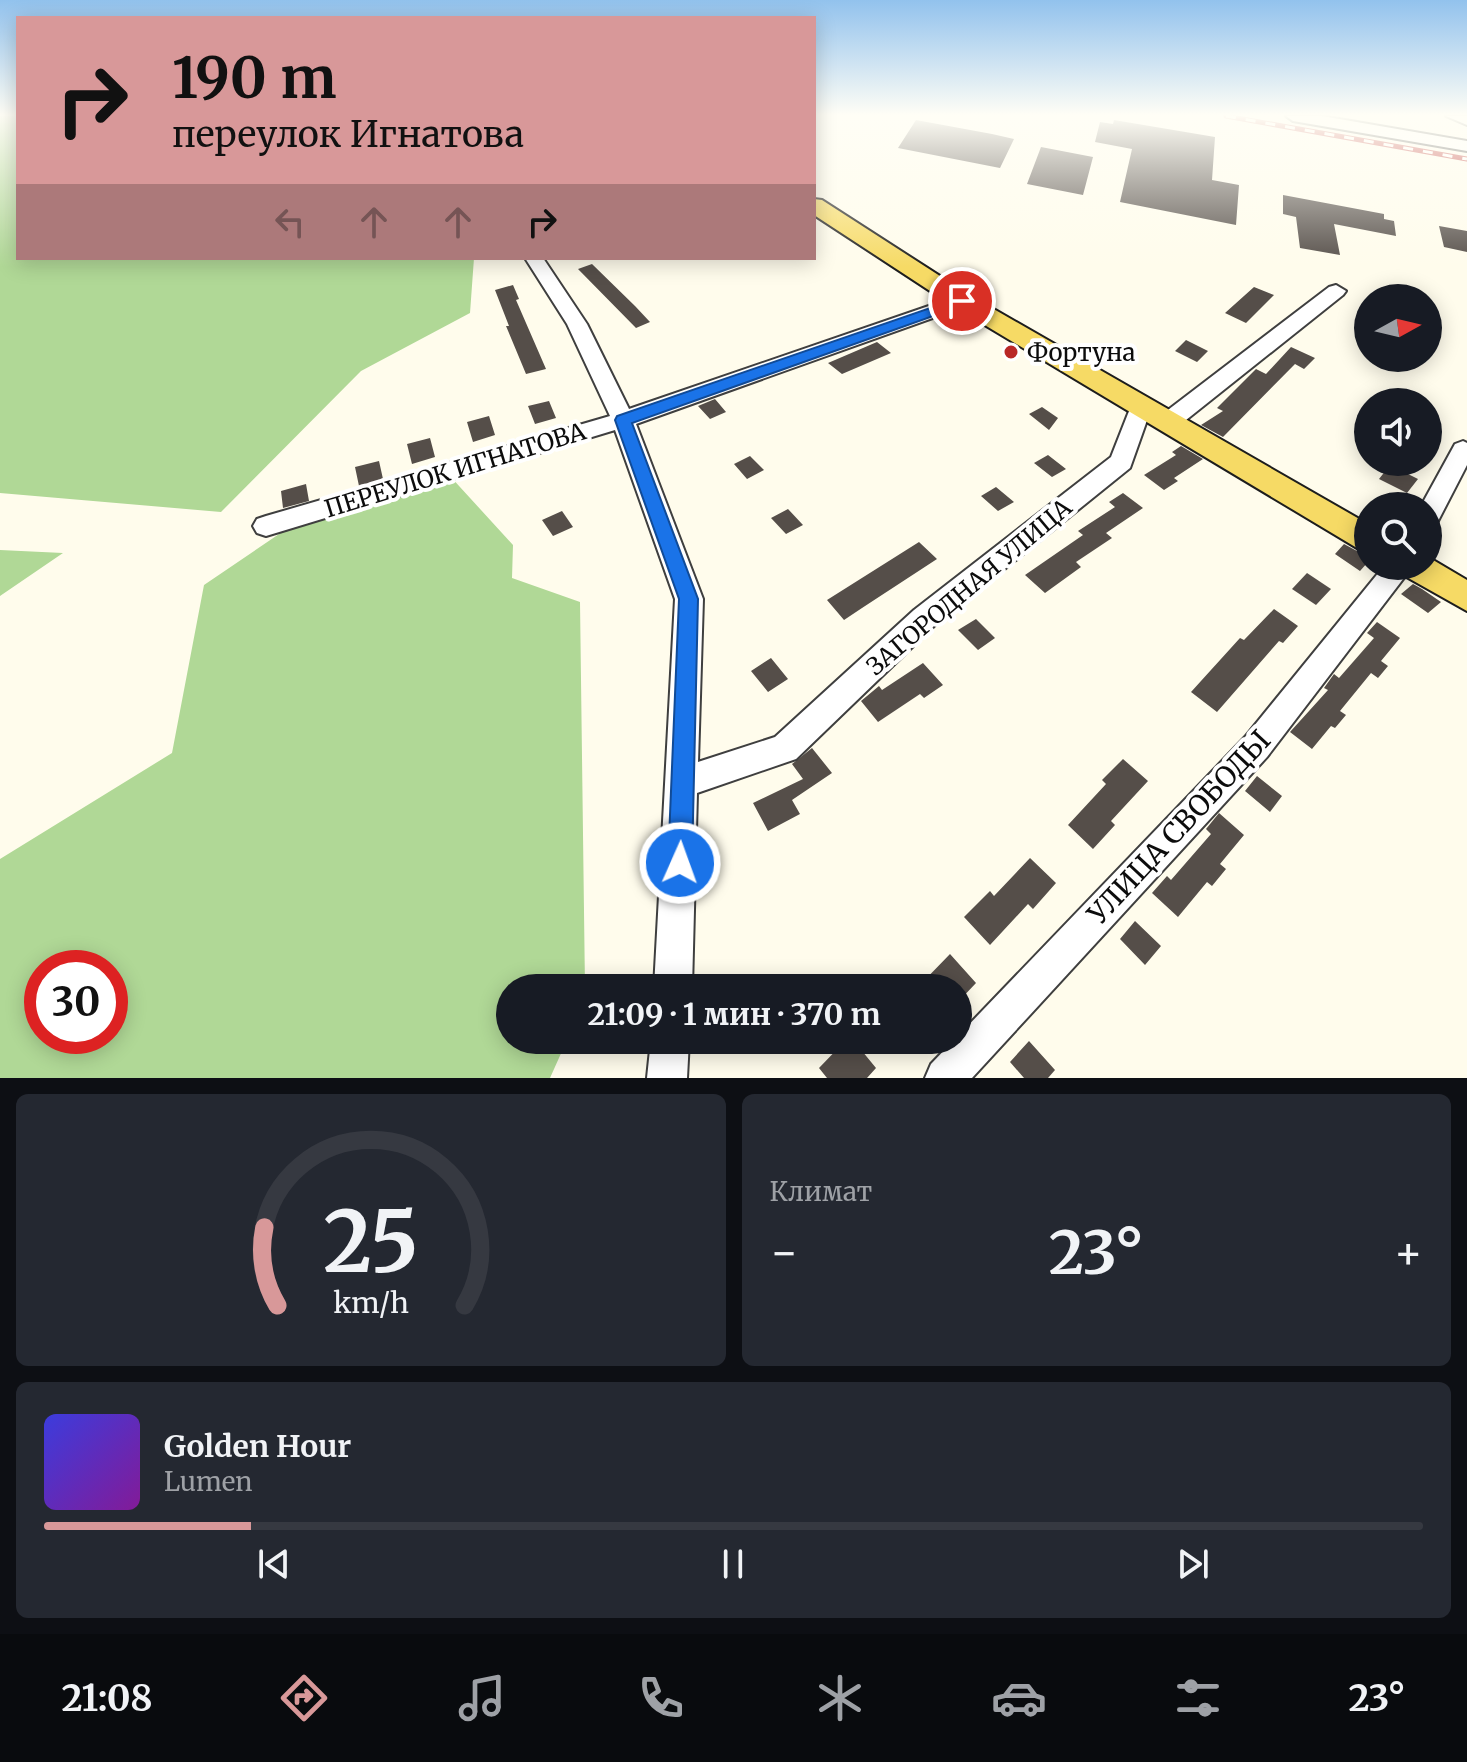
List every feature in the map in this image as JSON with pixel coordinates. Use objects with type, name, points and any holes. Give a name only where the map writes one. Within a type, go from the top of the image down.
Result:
[{"type":"main road","points":[[816,206],[962,301],[1354,531]]},
{"type":"main road","points":[[1438,580],[1467,597]]},
{"type":"street","points":[[535,260],[577,324],[623,420],[689,599],[674,974]]},
{"type":"street","points":[[1168,422],[1336,291]]},
{"type":"street","name":"ПЕРЕУЛОК ИГНАТОВА","points":[[266,526],[623,420],[962,301]]},
{"type":"street","name":"ЗАГОРОДНАЯ УЛИЦА","points":[[683,782],[785,749],[924,618],[1121,462],[1141,406]]},
{"type":"street","points":[[1441,492],[1463,450]]},
{"type":"street","name":"УЛИЦА СВОБОДЫ","points":[[945,1078],[1256,747],[1389,580]]},
{"type":"street","points":[[667,1078],[669,1054]]},
{"type":"green space","points":[[0,166],[16,166],[16,260],[474,260],[470,313],[361,371],[221,512],[0,493]]},
{"type":"green space","points":[[449,475],[513,545],[512,578],[580,602],[585,974],[496,974],[496,1054],[561,1054],[550,1078],[0,1078],[0,859],[172,753],[204,585],[319,507]]},
{"type":"green space","points":[[0,550],[63,553],[0,596]]},
{"type":"building","points":[[1034,166],[1091,166],[1083,195],[1027,184]]},
{"type":"building","points":[[1128,166],[1213,166],[1212,180],[1239,185],[1236,225],[1120,202]]},
{"type":"building","points":[[1283,195],[1384,214],[1384,219],[1394,221],[1396,236],[1334,224],[1340,255],[1300,248],[1296,217],[1283,214]]},
{"type":"building","points":[[1439,226],[1467,231],[1467,252],[1444,247]]},
{"type":"building","points":[[592,264],[650,322],[636,328],[578,269]]},
{"type":"building","points":[[513,285],[519,299],[516,300],[546,369],[526,374],[506,326],[509,326],[495,290]]},
{"type":"building","points":[[1254,287],[1274,295],[1246,323],[1225,313]]},
{"type":"building","points":[[1186,340],[1208,351],[1197,362],[1175,351]]},
{"type":"building","points":[[877,342],[891,353],[842,374],[828,363]]},
{"type":"building","points":[[1291,347],[1315,358],[1304,369],[1295,364],[1223,437],[1201,425],[1223,411],[1217,408],[1256,369],[1266,374]]},
{"type":"building","points":[[715,399],[726,412],[710,419],[698,406]]},
{"type":"building","points":[[549,401],[556,418],[535,424],[528,406]]},
{"type":"building","points":[[1042,407],[1058,418],[1049,430],[1029,414]]},
{"type":"building","points":[[489,416],[495,435],[473,442],[467,422]]},
{"type":"building","points":[[430,438],[435,457],[412,464],[407,444]]},
{"type":"building","points":[[1181,446],[1203,459],[1174,478],[1178,481],[1164,490],[1144,475],[1176,455],[1172,452]]},
{"type":"building","points":[[1048,455],[1066,469],[1052,477],[1034,463]]},
{"type":"building","points":[[750,456],[764,470],[747,479],[734,464]]},
{"type":"building","points":[[379,461],[383,479],[359,486],[355,467]]},
{"type":"building","points":[[1381,476],[1412,476],[1418,479],[1405,492],[1379,479]]},
{"type":"building","points":[[306,484],[309,501],[283,508],[281,491]]},
{"type":"building","points":[[996,487],[1014,502],[998,511],[981,496]]},
{"type":"building","points":[[1123,493],[1143,508],[1106,533],[1112,538],[1076,562],[1081,567],[1045,593],[1025,575],[1083,535],[1078,531],[1115,507],[1109,502]]},
{"type":"building","points":[[788,509],[803,525],[786,534],[771,518]]},
{"type":"building","points":[[562,511],[573,527],[553,536],[542,520]]},
{"type":"building","points":[[919,542],[937,559],[844,620],[827,600]]},
{"type":"building","points":[[1344,544],[1354,549],[1354,567],[1335,554]]},
{"type":"building","points":[[1307,573],[1331,589],[1316,605],[1292,589]]},
{"type":"building","points":[[1413,584],[1441,602],[1428,613],[1401,594]]},
{"type":"building","points":[[1274,609],[1298,626],[1283,643],[1279,641],[1217,712],[1191,692],[1240,638],[1244,640]]},
{"type":"building","points":[[976,619],[995,638],[978,650],[958,630]]},
{"type":"building","points":[[1377,622],[1400,638],[1381,661],[1388,666],[1378,678],[1371,673],[1340,711],[1346,715],[1335,728],[1331,726],[1312,749],[1290,732],[1328,690],[1324,688],[1334,674],[1339,678],[1374,638],[1367,633]]},
{"type":"building","points":[[771,658],[788,679],[768,692],[751,671]]},
{"type":"building","points":[[923,663],[943,685],[924,698],[920,694],[878,722],[861,701],[879,686],[882,690]]},
{"type":"building","points":[[812,748],[832,773],[792,800],[800,814],[768,831],[753,803],[803,779],[792,764]]},
{"type":"building","points":[[1123,759],[1148,781],[1111,821],[1115,825],[1093,849],[1068,825],[1106,784],[1102,780]]},
{"type":"building","points":[[1257,776],[1282,796],[1270,812],[1245,791]]},
{"type":"building","points":[[1219,813],[1244,835],[1220,864],[1226,869],[1212,886],[1207,882],[1178,917],[1152,893],[1167,876],[1171,880],[1211,834],[1206,829]]},
{"type":"building","points":[[1030,858],[1056,883],[1033,909],[1028,904],[990,945],[964,917],[990,891],[994,896]]},
{"type":"building","points":[[1135,921],[1161,946],[1145,965],[1120,939]]},
{"type":"building","points":[[950,954],[968,974],[931,974]]},
{"type":"building","points":[[1029,1041],[1055,1070],[1048,1078],[1024,1078],[1010,1062]]},
{"type":"building","points":[[832,1054],[864,1054],[876,1068],[867,1078],[827,1078],[819,1068]]},
{"type":"place","name":"Фортуна","points":[[1011,352]]},
{"type":"route","points":[[680,863],[689,599],[623,420],[962,301]]}]
